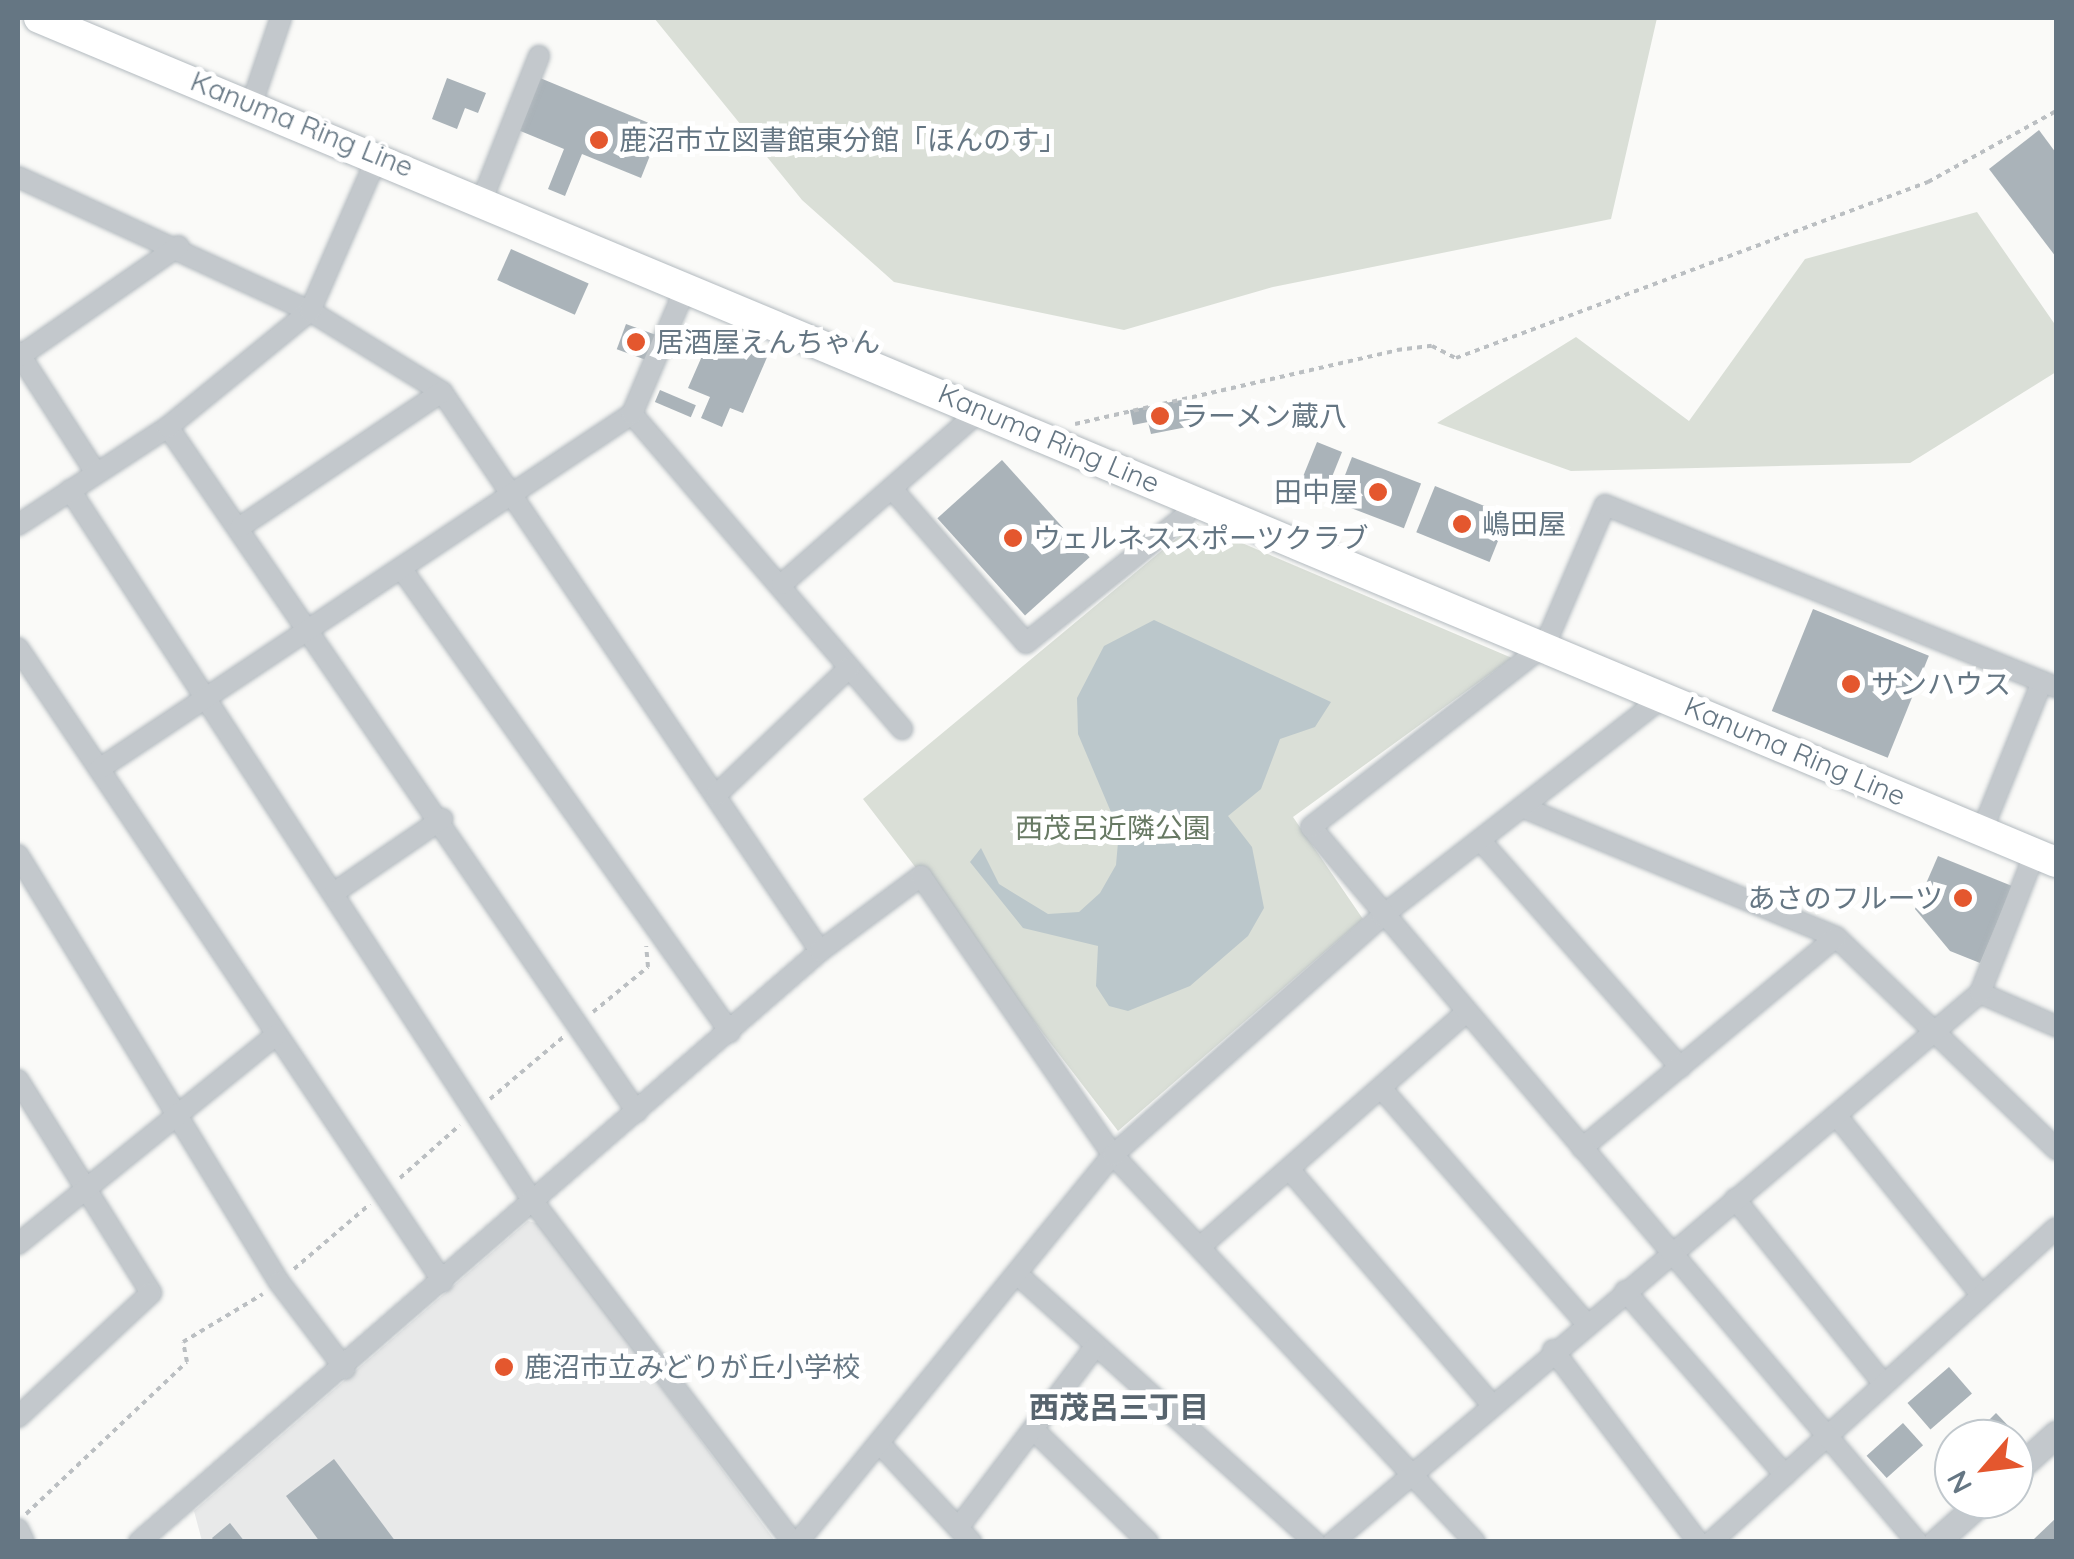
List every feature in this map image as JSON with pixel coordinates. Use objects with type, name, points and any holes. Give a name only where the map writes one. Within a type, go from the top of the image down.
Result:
[{"type":"main road","name":"Kanuma Ring Line","points":[[39,18],[378,155],[2046,857]]},
{"type":"street","points":[[252,103],[281,18]]},
{"type":"street","points":[[482,200],[539,56]]},
{"type":"street","points":[[18,525],[168,427],[310,311],[378,155]]},
{"type":"street","points":[[18,177],[179,246],[310,311],[442,392],[515,492],[820,951]]},
{"type":"street","points":[[96,474],[19,354],[179,246]]},
{"type":"street","points":[[99,770],[632,414],[686,287]]},
{"type":"street","points":[[240,527],[442,392]]},
{"type":"street","points":[[782,584],[894,492],[982,410]]},
{"type":"street","points":[[632,414],[782,584],[902,729]]},
{"type":"street","points":[[168,427],[442,820],[636,1112]]},
{"type":"street","points":[[70,490],[532,1200],[795,1542],[880,1444],[1113,1155],[1382,916],[1665,696]]},
{"type":"street","points":[[894,492],[1026,643],[1184,518],[1192,497]]},
{"type":"street","points":[[1917,1542],[1382,916],[1311,827],[1546,645],[1605,505],[2049,684],[1982,831]]},
{"type":"street","points":[[401,568],[730,1032]]},
{"type":"street","points":[[18,648],[25,675],[99,770],[443,1282]]},
{"type":"street","points":[[716,796],[849,668]]},
{"type":"street","points":[[1522,807],[1836,936],[2056,1149]]},
{"type":"street","points":[[335,892],[442,820]]},
{"type":"street","points":[[1480,840],[1680,1067]]},
{"type":"street","points":[[18,854],[181,1112],[279,1282],[345,1369]]},
{"type":"street","points":[[1333,1542],[1408,1471],[1980,993],[2046,857]]},
{"type":"street","points":[[139,1542],[345,1369],[532,1200],[820,951],[921,876],[1113,1155],[1476,1542]]},
{"type":"street","points":[[1582,1148],[1836,936]]},
{"type":"street","points":[[1980,993],[2056,1026]]},
{"type":"street","points":[[1201,1246],[1466,1013]]},
{"type":"street","points":[[18,1244],[277,1034]]},
{"type":"street","points":[[18,1080],[151,1293],[18,1418]]},
{"type":"street","points":[[1381,1088],[1586,1323]]},
{"type":"street","points":[[1836,1116],[1981,1295]]},
{"type":"street","points":[[1289,1169],[1490,1404]]},
{"type":"street","points":[[1735,1199],[1883,1382]]},
{"type":"street","points":[[1711,1542],[2056,1228]]},
{"type":"street","points":[[1016,1274],[1094,1348],[1196,1428],[1314,1542]]},
{"type":"street","points":[[1625,1291],[1785,1475]]},
{"type":"street","points":[[880,1444],[964,1535],[1094,1348]]},
{"type":"street","points":[[1554,1350],[1698,1542]]},
{"type":"street","points":[[1034,1430],[1148,1542]]},
{"type":"street","points":[[2034,1454],[2056,1434]]},
{"type":"street","points":[[1936,1542],[1962,1519]]},
{"type":"street","points":[[18,1530],[24,1542]]},
{"type":"path","points":[[1042,435],[1130,405],[1397,350],[1432,346],[1456,358],[1928,182],[2056,111]]},
{"type":"path","points":[[476,1112],[648,967],[640,951],[660,934]]},
{"type":"path","points":[[18,1522],[186,1362],[183,1342],[279,1282]]},
{"type":"shaded area","points":[[1154,620],[1331,702],[1315,727],[1280,739],[1261,789],[1228,816],[1252,847],[1264,908],[1248,936],[1190,986],[1128,1011],[1109,1006],[1096,986],[1098,946],[1023,928],[970,862],[981,848],[999,884],[1048,914],[1079,912],[1100,893],[1116,865],[1119,831],[1078,734],[1077,698],[1104,646]]},
{"type":"shaded area","name":"鹿沼市立みどりが丘小学校","points":[[528,1221],[541,1224],[775,1541],[202,1541],[194,1511]]},
{"type":"green space","points":[[654,18],[1657,18],[1611,219],[1273,287],[1124,330],[894,282],[802,200]]},
{"type":"green space","points":[[1977,212],[2056,326],[2056,372],[1910,463],[1571,471],[1437,423],[1576,337],[1689,421],[1805,259]]},
{"type":"green space","name":"西茂呂近隣公園","points":[[1195,523],[1512,658],[1293,817],[1363,919],[1118,1131],[863,799]]},
{"type":"building","points":[[447,78],[486,93],[478,113],[465,108],[457,129],[432,119]]},
{"type":"building","name":"鹿沼市立図書館東分館「ほんのす」","points":[[540,78],[661,128],[641,178],[582,154],[565,196],[548,189],[564,149],[518,130]]},
{"type":"building","points":[[2039,130],[2056,153],[2056,257],[1989,169]]},
{"type":"building","points":[[511,249],[589,284],[575,315],[497,280]]},
{"type":"building","name":"居酒屋えんちゃん","points":[[626,324],[656,335],[647,360],[617,349]]},
{"type":"building","points":[[713,331],[768,355],[743,413],[730,408],[722,427],[701,418],[710,397],[688,388]]},
{"type":"building","points":[[660,390],[696,405],[691,417],[655,402]]},
{"type":"building","name":"ラーメン蔵八","points":[[1186,399],[1192,426],[1151,434],[1148,422],[1133,425],[1130,410]]},
{"type":"building","points":[[1317,442],[1342,452],[1324,497],[1299,487]]},
{"type":"building","name":"田中屋","points":[[1352,457],[1421,484],[1404,528],[1335,502]]},
{"type":"building","name":"ウェルネススポーツクラブ","points":[[1002,460],[1090,557],[1025,616],[937,518]]},
{"type":"building","name":"嶋田屋","points":[[1435,486],[1508,516],[1490,562],[1416,532]]},
{"type":"building","name":"サンハウス","points":[[1813,609],[1929,656],[1888,758],[1772,711]]},
{"type":"building","name":"あさのフルーツ","points":[[1938,856],[2012,886],[1980,963],[1950,951],[1915,909]]},
{"type":"building","points":[[1949,1367],[1972,1393],[1943,1419],[1934,1419],[1930,1429],[1907,1403]]},
{"type":"building","points":[[1903,1423],[1923,1445],[1887,1478],[1867,1456]]},
{"type":"building","points":[[334,1459],[396,1542],[320,1542],[286,1496]]},
{"type":"building","points":[[2056,1518],[2056,1542],[2036,1542],[2034,1539]]},
{"type":"building","points":[[230,1523],[245,1542],[215,1542],[212,1538]]},
{"type":"place","name":"鹿沼市立図書館東分館「ほんのす」","points":[[599,140]]},
{"type":"place","name":"居酒屋えんちゃん","points":[[636,342]]},
{"type":"place","name":"ラーメン蔵八","points":[[1160,416]]},
{"type":"place","name":"田中屋","points":[[1378,492]]},
{"type":"place","name":"嶋田屋","points":[[1462,524]]},
{"type":"place","name":"ウェルネススポーツクラブ","points":[[1013,538]]},
{"type":"place","name":"サンハウス","points":[[1851,684]]},
{"type":"place","name":"あさのフルーツ","points":[[1963,898]]},
{"type":"place","name":"鹿沼市立みどりが丘小学校","points":[[504,1367]]},
{"type":"district","name":"西茂呂三丁目","points":[[1119,1407]]}]
